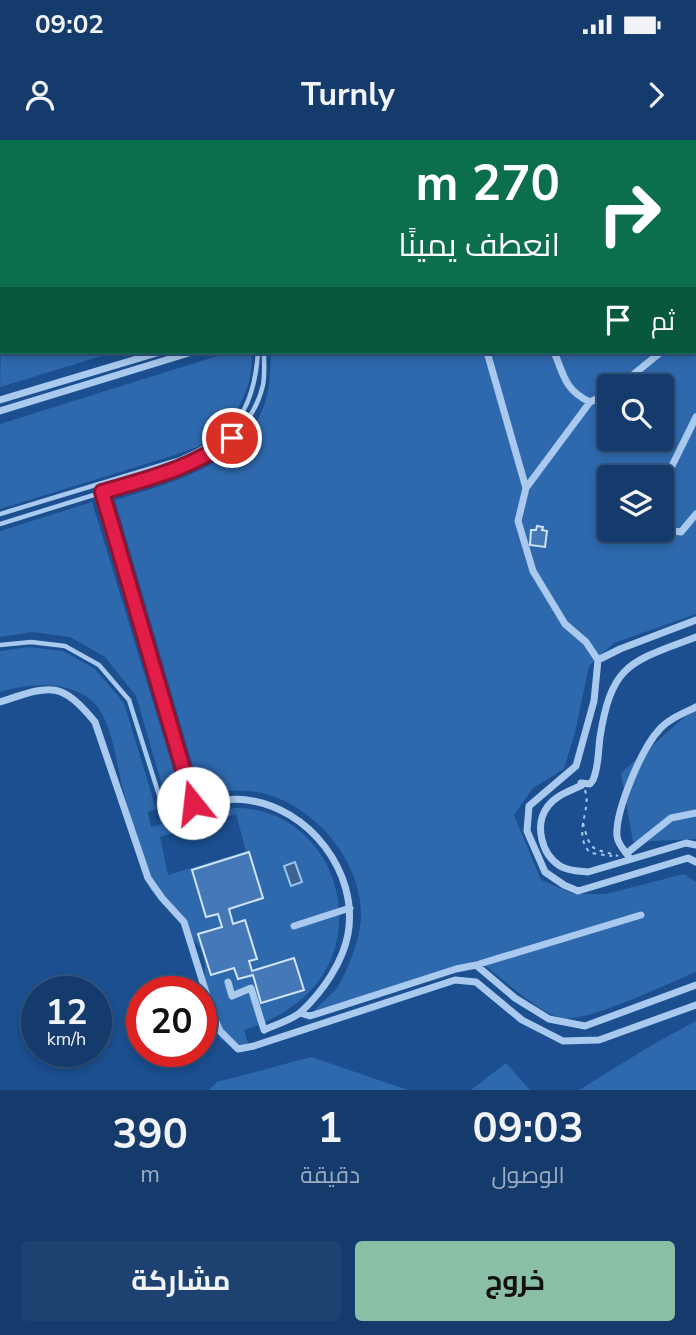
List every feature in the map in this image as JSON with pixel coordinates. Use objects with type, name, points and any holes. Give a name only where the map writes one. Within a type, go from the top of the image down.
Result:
[{"type":"street","points":[[0,400],[153,354]]},
{"type":"street","points":[[0,411],[185,354]]},
{"type":"street","points":[[488,354],[526,488]]},
{"type":"street","points":[[555,354],[560,371],[572,389],[578,397],[590,402]]},
{"type":"street","points":[[634,374],[659,354]]},
{"type":"street","points":[[597,399],[590,402],[526,488],[518,521],[533,571],[565,624],[586,642],[598,660],[594,701],[576,766],[529,806],[527,831],[545,872],[564,886],[578,891],[688,858],[696,862]]},
{"type":"street","points":[[672,465],[696,417]]},
{"type":"street","points":[[674,531],[681,531],[696,514]]},
{"type":"street","points":[[598,660],[696,620]]},
{"type":"street","points":[[696,637],[641,659],[624,670],[615,684],[604,718],[596,775],[590,784],[581,783],[582,785],[562,794],[547,806],[540,831],[545,848],[558,865],[588,872],[626,856],[686,843],[696,845]]},
{"type":"street","points":[[0,702],[41,689],[64,691],[79,703],[95,722],[148,878],[184,922],[213,1015],[220,1031],[238,1049],[357,1014],[455,980],[476,982],[522,1020],[563,1041],[599,1040],[696,1005]]},
{"type":"street","points":[[626,856],[617,838],[617,828],[621,803],[628,785],[657,732],[666,723],[696,707]]},
{"type":"street","points":[[193,803],[246,800],[275,808],[298,820],[314,833],[329,851],[345,882],[350,908],[348,934],[341,956],[327,981],[300,1013],[264,1030],[251,988],[232,996],[228,982]]},
{"type":"street","points":[[626,856],[671,818],[696,813]]},
{"type":"street","points":[[294,926],[350,908]]},
{"type":"street","points":[[300,1013],[310,1016],[456,969],[641,915]]},
{"type":"street","points":[[476,965],[515,998],[549,1019],[585,1026],[696,985]]},
{"type":"lane","points":[[0,514],[178,460],[204,449],[227,432],[245,409],[256,382],[258,354]]},
{"type":"lane","points":[[0,524],[181,468],[208,457],[232,438],[252,414],[263,384],[264,354]]},
{"type":"lane","points":[[102,492],[197,814]]},
{"type":"lane","points":[[0,645],[31,642],[65,646],[99,665],[129,700],[165,814],[193,803]]},
{"type":"path","points":[[581,783],[587,798],[582,822],[589,845],[594,850],[626,856]]},
{"type":"shaded area","points":[[1,354],[108,354],[0,387]]},
{"type":"shaded area","points":[[224,354],[251,354],[250,379],[240,405],[212,438],[175,455],[0,509],[0,424]]},
{"type":"shaded area","points":[[271,354],[696,354],[696,614],[614,643],[589,666],[564,769],[533,788],[514,815],[541,880],[574,894],[606,894],[684,874],[696,882],[696,972],[610,1008],[575,1018],[563,1018],[543,1010],[478,960],[314,1011],[337,988],[353,954],[359,933],[361,909],[357,885],[333,840],[295,807],[272,796],[249,791],[201,794],[115,500],[164,485],[212,464],[232,450],[249,432],[262,411],[270,380]]},
{"type":"shaded area","points":[[92,502],[183,801],[168,806],[136,696],[105,657],[70,637],[32,632],[0,637],[0,531]]},
{"type":"shaded area","points":[[29,647],[63,651],[95,669],[124,703],[156,809],[148,812],[151,827],[185,817],[187,828],[160,837],[168,875],[246,851],[236,814],[209,822],[207,811],[235,808],[268,813],[293,826],[313,845],[328,868],[337,894],[339,921],[334,949],[322,976],[297,1003],[266,1022],[244,1030],[248,1043],[232,1046],[220,1039],[217,1032],[217,976],[205,976],[205,964],[200,947],[150,889],[144,875],[112,738],[102,714],[83,694],[70,689],[42,685],[0,692],[0,651]]},
{"type":"shaded area","points":[[696,707],[696,839],[633,842],[621,773]]},
{"type":"shaded area","points":[[295,862],[302,882],[291,886],[284,866]]},
{"type":"shaded area","points":[[696,1021],[696,1090],[579,1090],[652,1045]]},
{"type":"shaded area","points":[[311,1057],[408,1090],[209,1090],[217,1082]]},
{"type":"shaded area","points":[[506,1063],[530,1090],[471,1090]]},
{"type":"building","points":[[537,526],[547,531],[545,547],[530,545],[531,530],[536,530]]},
{"type":"building","points":[[249,852],[263,898],[229,909],[233,924],[245,920],[257,959],[249,961],[252,971],[294,958],[304,990],[261,1003],[253,975],[238,979],[234,968],[211,975],[198,934],[222,927],[218,914],[206,917],[192,870]]},
{"type":"route","points":[[193,803],[102,492],[208,457],[232,438]]}]
